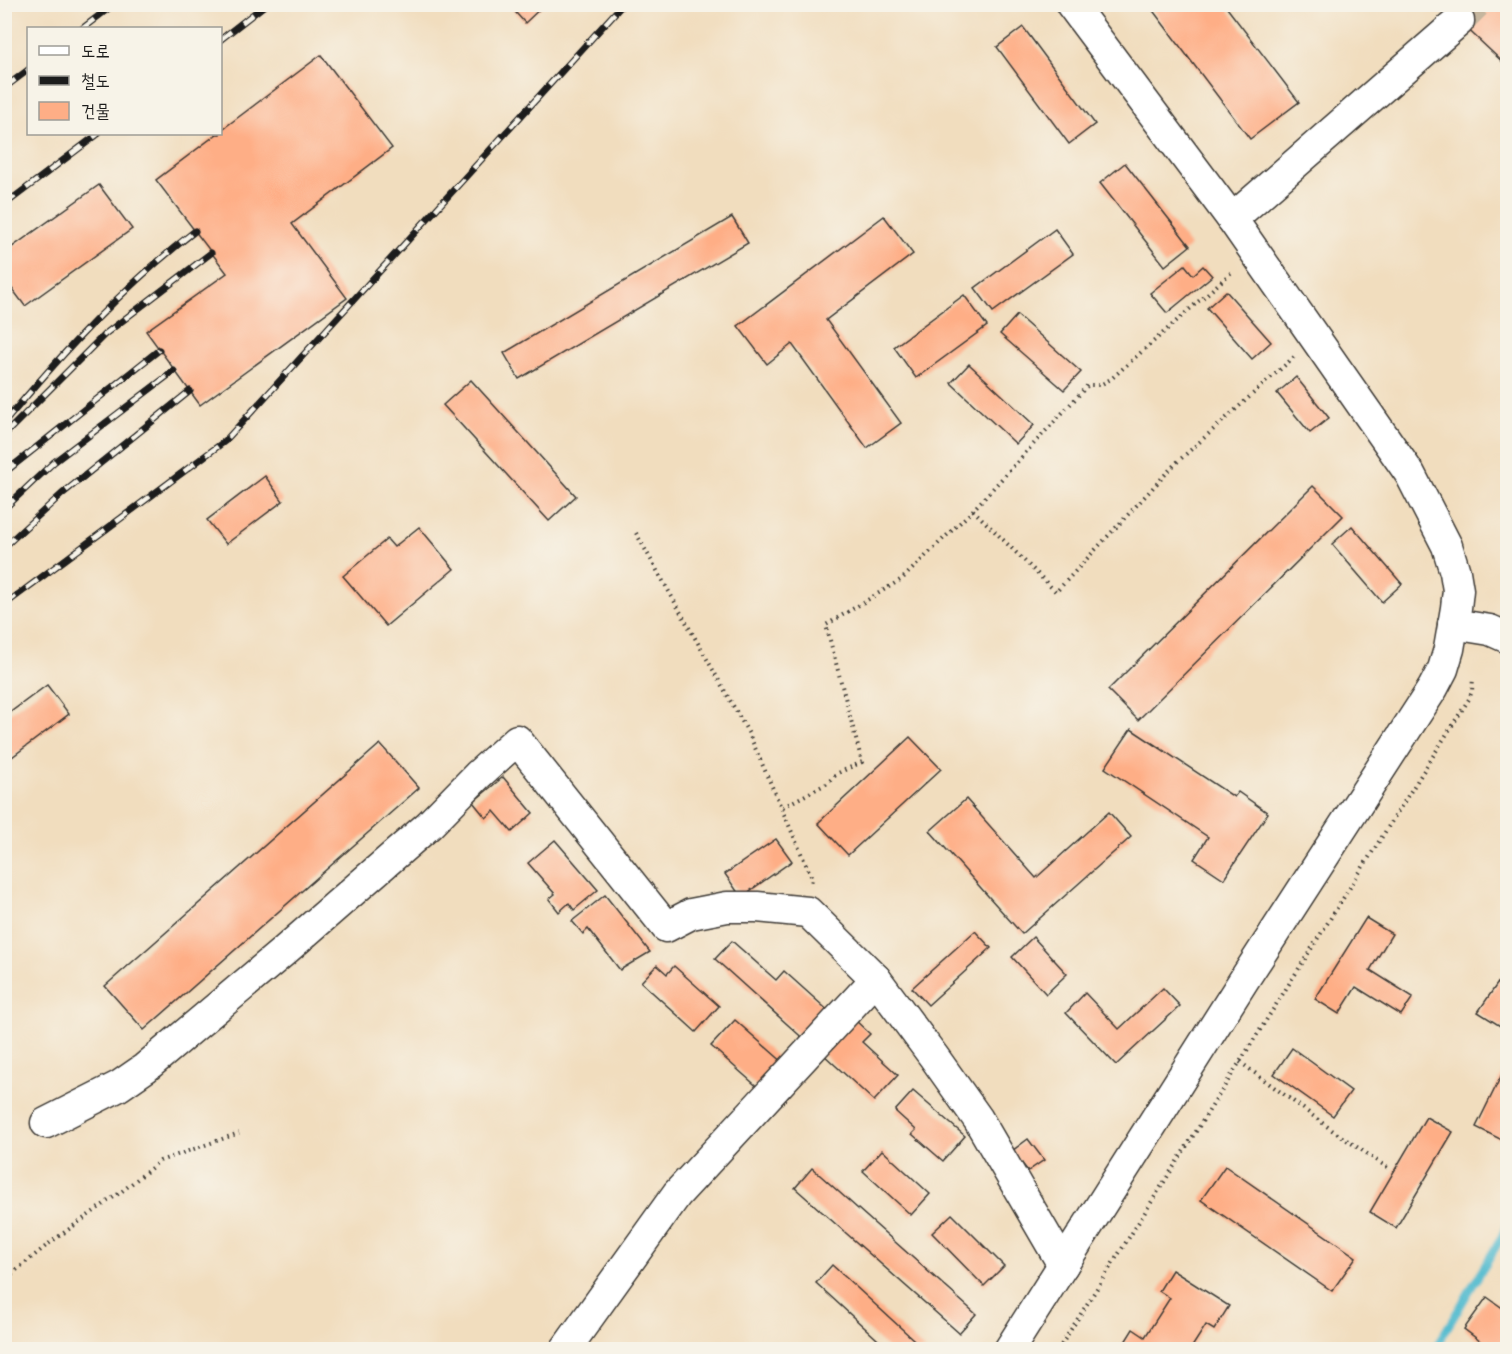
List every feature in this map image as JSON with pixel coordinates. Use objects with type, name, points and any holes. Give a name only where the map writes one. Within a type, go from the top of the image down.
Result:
[{"type":"street","points":[[1009,1350],[1247,975],[1433,688],[1443,669],[1458,590],[1447,546],[1410,474],[1256,252],[1071,4]]},
{"type":"street","points":[[1232,219],[1459,21]]},
{"type":"street","points":[[1453,624],[1490,630],[1508,638]]},
{"type":"street","points":[[46,1123],[119,1086],[145,1068],[429,825],[478,775],[517,740],[666,927],[691,914],[727,907],[757,907],[808,912],[876,979],[972,1110],[1063,1264]]},
{"type":"street","points":[[565,1350],[677,1194],[876,979]]},
{"type":"path","points":[[783,807],[826,784],[838,772],[862,762],[826,625],[902,579],[973,510],[1088,385],[1100,385],[1111,379],[1256,252]]},
{"type":"path","points":[[973,510],[1056,592],[1175,464],[1316,338]]},
{"type":"path","points":[[636,533],[749,734],[783,807],[812,878],[808,912]]},
{"type":"path","points":[[1058,1350],[1469,699],[1473,675]]},
{"type":"path","points":[[1240,1062],[1388,1168]]},
{"type":"path","points":[[4,1283],[9,1276],[51,1242],[160,1161],[239,1133]]},
{"type":"building","points":[[508,4],[545,4],[525,23]]},
{"type":"building","points":[[1148,4],[1224,4],[1299,102],[1250,139]]},
{"type":"building","points":[[1442,4],[1508,4],[1508,67],[1459,21]]},
{"type":"building","points":[[1023,27],[1095,124],[1069,144],[997,47]]},
{"type":"building","points":[[321,55],[392,148],[292,224],[347,298],[200,405],[146,331],[227,273],[156,180],[216,135],[222,135],[222,129]]},
{"type":"building","points":[[1125,163],[1190,246],[1165,266],[1100,183]]},
{"type":"building","points":[[99,185],[132,229],[25,306],[4,278],[4,253]]},
{"type":"building","points":[[884,216],[913,254],[826,320],[901,423],[867,448],[792,344],[767,364],[738,326]]},
{"type":"building","points":[[732,217],[748,243],[519,379],[504,353]]},
{"type":"building","points":[[1055,229],[1073,254],[993,312],[975,288]]},
{"type":"building","points":[[1185,265],[1193,275],[1203,266],[1212,276],[1167,313],[1150,293]]},
{"type":"building","points":[[1226,291],[1271,342],[1252,359],[1207,308]]},
{"type":"building","points":[[964,295],[987,326],[916,378],[894,347]]},
{"type":"building","points":[[1017,315],[1081,372],[1064,390],[1000,334]]},
{"type":"building","points":[[969,364],[1034,425],[1016,444],[951,383]]},
{"type":"building","points":[[1296,377],[1329,418],[1310,433],[1277,393]]},
{"type":"building","points":[[471,380],[576,496],[549,521],[443,405]]},
{"type":"building","points":[[265,476],[283,501],[226,544],[207,520]]},
{"type":"building","points":[[1313,486],[1343,516],[1138,720],[1108,690]]},
{"type":"building","points":[[1352,526],[1402,584],[1382,602],[1332,544]]},
{"type":"building","points":[[419,527],[454,569],[386,626],[343,576],[387,539],[394,547]]},
{"type":"building","points":[[47,685],[69,714],[4,763],[4,717]]},
{"type":"building","points":[[1131,729],[1234,797],[1238,792],[1268,813],[1224,879],[1194,859],[1208,837],[1105,768]]},
{"type":"building","points":[[910,737],[941,769],[848,855],[818,823]]},
{"type":"building","points":[[380,744],[419,788],[144,1030],[105,986]]},
{"type":"building","points":[[503,777],[533,813],[512,832],[494,811],[486,818],[473,802]]},
{"type":"building","points":[[966,799],[1036,878],[1109,812],[1131,837],[1022,934],[930,831]]},
{"type":"building","points":[[776,839],[792,861],[741,897],[725,874]]},
{"type":"building","points":[[555,840],[598,890],[574,910],[569,903],[559,912],[549,899],[555,894],[528,863]]},
{"type":"building","points":[[605,895],[650,952],[620,970],[588,929],[583,934],[572,921]]},
{"type":"building","points":[[1366,918],[1392,934],[1370,970],[1413,997],[1401,1015],[1356,987],[1339,1014],[1315,999]]},
{"type":"building","points":[[975,931],[991,948],[928,1005],[912,988]]},
{"type":"building","points":[[1033,937],[1067,974],[1046,994],[1012,957]]},
{"type":"building","points":[[732,941],[776,980],[784,971],[833,1015],[808,1043],[715,959]]},
{"type":"building","points":[[657,965],[667,974],[674,966],[719,1006],[696,1032],[641,982]]},
{"type":"building","points":[[1508,968],[1508,1031],[1478,1012]]},
{"type":"building","points":[[1163,988],[1180,1006],[1116,1065],[1066,1013],[1085,993],[1119,1029]]},
{"type":"building","points":[[735,1020],[785,1064],[761,1090],[711,1046]]},
{"type":"building","points":[[855,1020],[870,1034],[862,1042],[898,1075],[874,1101],[823,1054]]},
{"type":"building","points":[[1292,1048],[1351,1091],[1333,1116],[1274,1074]]},
{"type":"building","points":[[1508,1062],[1508,1143],[1476,1127]]},
{"type":"building","points":[[913,1091],[965,1136],[943,1161],[912,1134],[916,1130],[895,1111]]},
{"type":"building","points":[[1426,1117],[1453,1132],[1396,1228],[1370,1212]]},
{"type":"building","points":[[1028,1139],[1044,1160],[1028,1171],[1012,1151]]},
{"type":"building","points":[[882,1150],[930,1194],[911,1215],[863,1171]]},
{"type":"building","points":[[1225,1166],[1356,1257],[1332,1291],[1201,1200]]},
{"type":"building","points":[[812,1168],[976,1314],[959,1333],[795,1188]]},
{"type":"building","points":[[952,1214],[1004,1266],[984,1286],[932,1233]]},
{"type":"building","points":[[832,1265],[925,1350],[889,1350],[816,1283]]},
{"type":"building","points":[[1172,1270],[1229,1306],[1214,1330],[1206,1325],[1190,1350],[1120,1350],[1133,1329],[1145,1337],[1170,1298],[1159,1291]]},
{"type":"building","points":[[1487,1297],[1508,1312],[1508,1350],[1492,1350],[1464,1329]]},
{"type":"waterway","points":[[1434,1350],[1500,1240],[1508,1222]]},
{"type":"tunnel","points":[[1459,21],[1476,4]]},
{"type":"railway","points":[[84,27],[114,4]]},
{"type":"railway","points":[[222,38],[266,4]]},
{"type":"railway","points":[[4,605],[225,441],[623,4]]},
{"type":"railway","points":[[4,88],[27,71]]},
{"type":"railway","points":[[4,205],[97,135]]},
{"type":"railway","points":[[4,423],[94,322],[168,252],[195,231]]},
{"type":"railway","points":[[4,435],[105,334],[211,253]]},
{"type":"railway","points":[[4,473],[159,350]]},
{"type":"railway","points":[[4,509],[54,462],[174,371]]},
{"type":"railway","points":[[4,547],[62,494],[190,391]]}]
